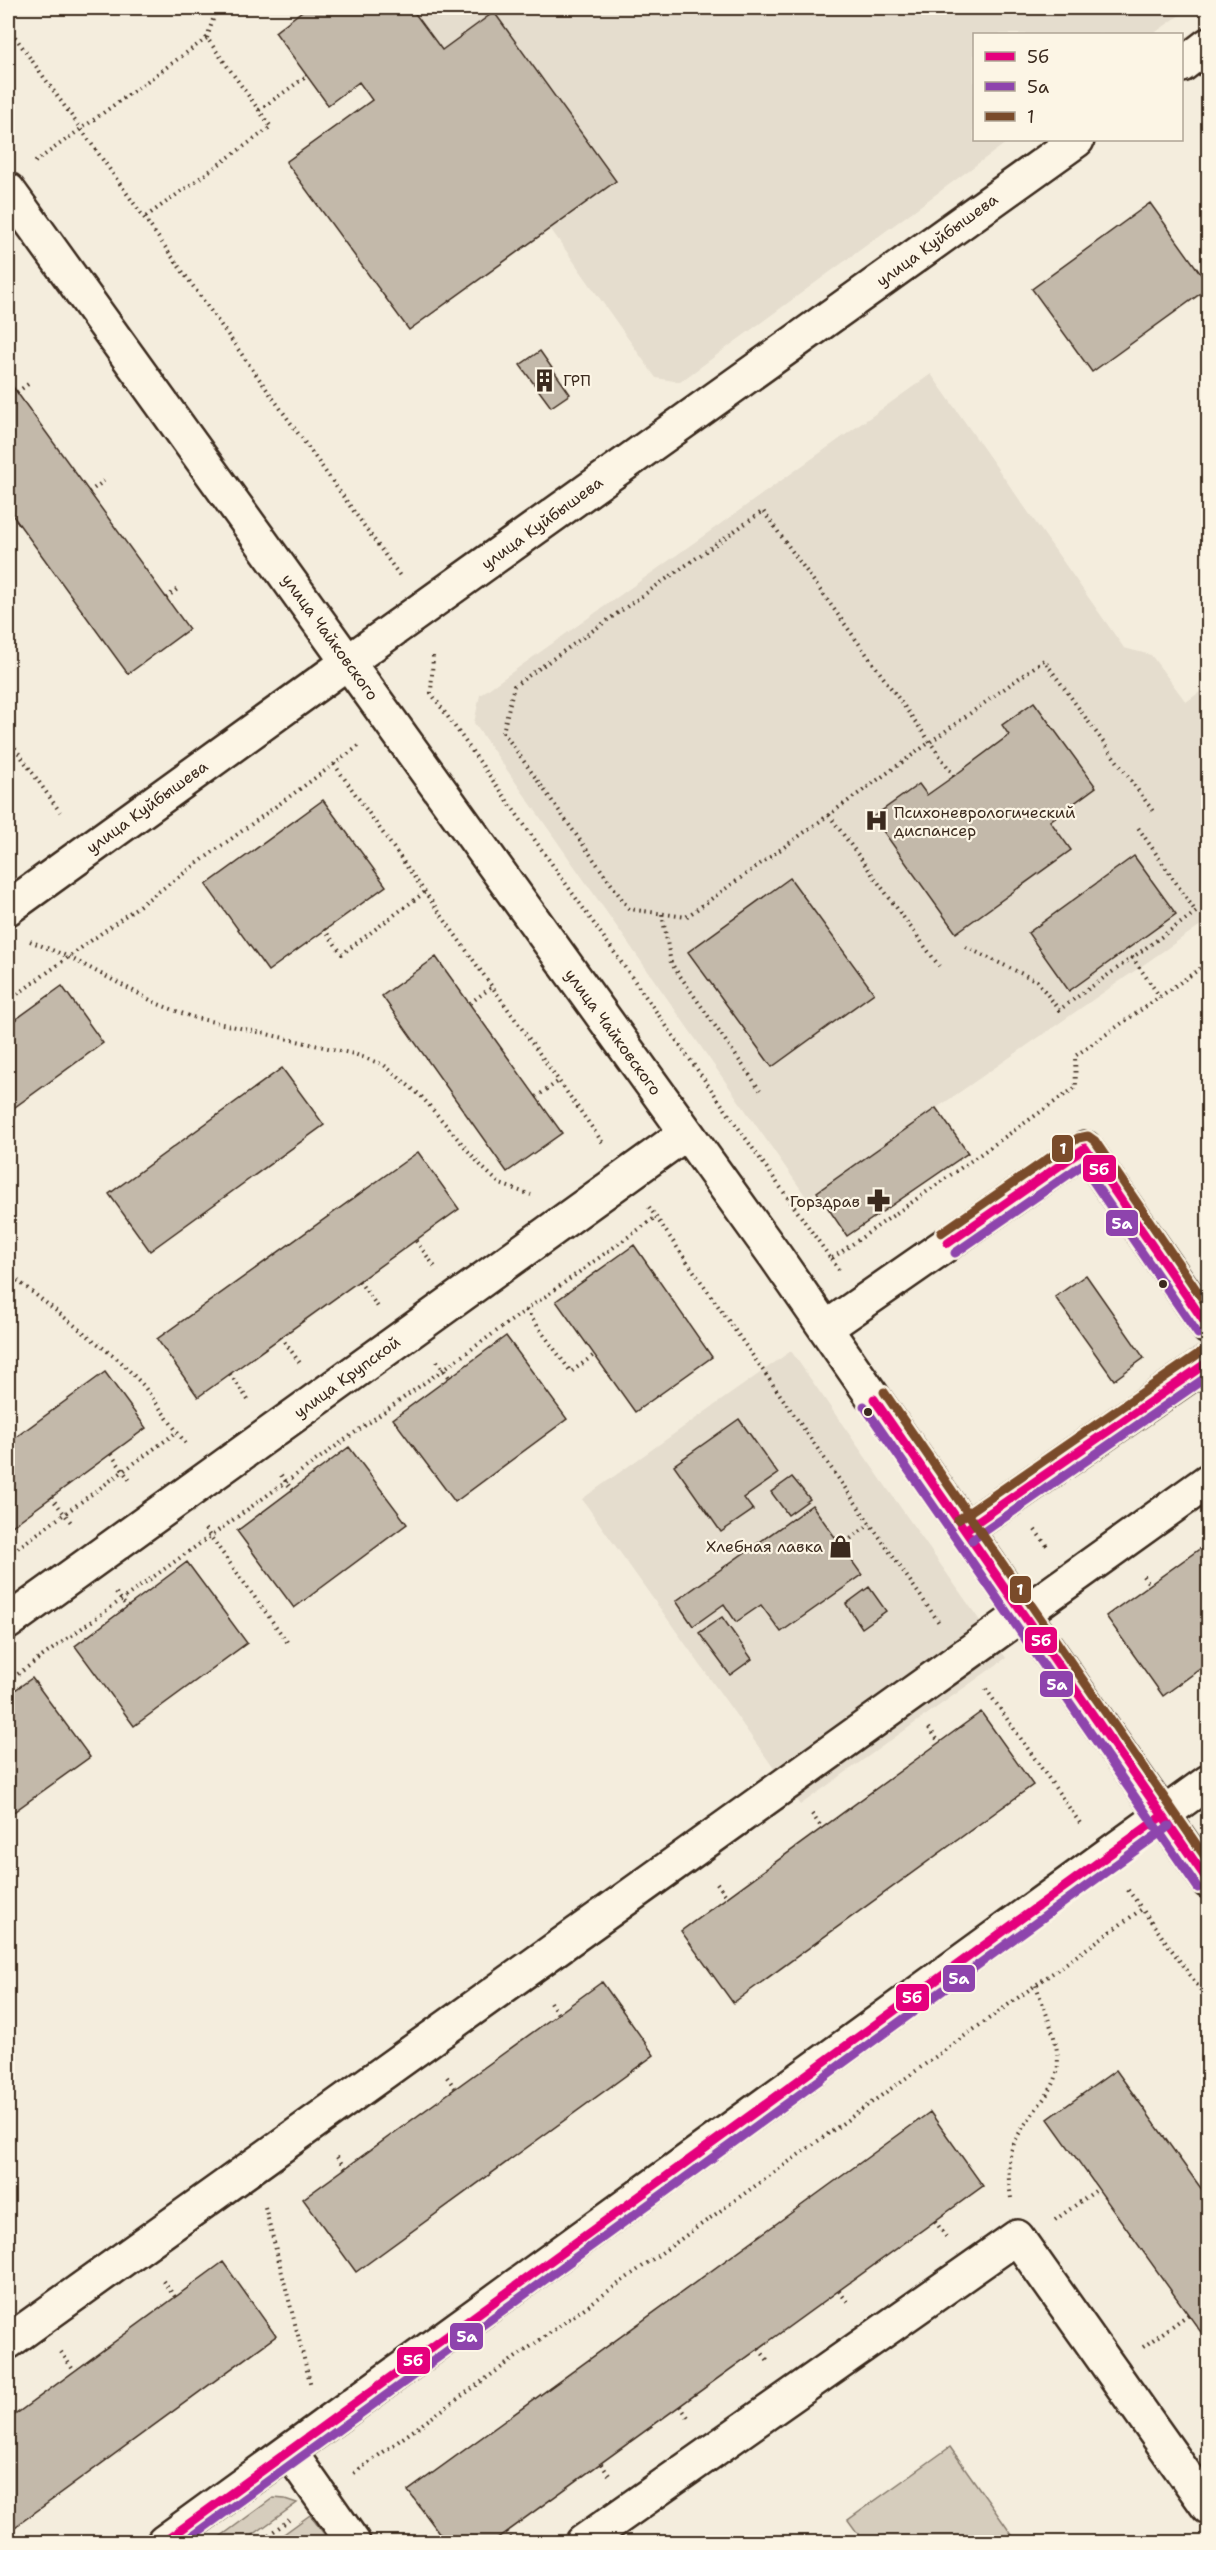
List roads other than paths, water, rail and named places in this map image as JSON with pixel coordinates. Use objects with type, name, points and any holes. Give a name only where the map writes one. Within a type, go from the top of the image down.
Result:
[{"type":"street","points":[[1183,64],[1209,45]]},
{"type":"street","name":"улица Куйбышева","points":[[8,908],[1076,141]]},
{"type":"street","name":"улица Чайковского","points":[[17,179],[348,663],[826,1328],[1209,1881]]},
{"type":"street","name":"улица Крупской","points":[[8,1622],[686,1133]]},
{"type":"street","points":[[826,1328],[1085,1148],[1209,1327]]},
{"type":"street","points":[[965,1530],[1209,1362]]},
{"type":"street","points":[[8,2342],[1209,1480]]},
{"type":"street","points":[[164,2542],[1209,1782]]},
{"type":"street","points":[[583,2542],[1019,2240],[1209,2507]]},
{"type":"street","points":[[289,2451],[353,2542]]},
{"type":"place","name":"ГРП","points":[[545,380]]},
{"type":"place","name":"Психоневрологический диспансер","points":[[876,821]]},
{"type":"place","name":"Горздрав","points":[[878,1201]]},
{"type":"place","name":"Хлебная лавка","points":[[841,1546]]}]
